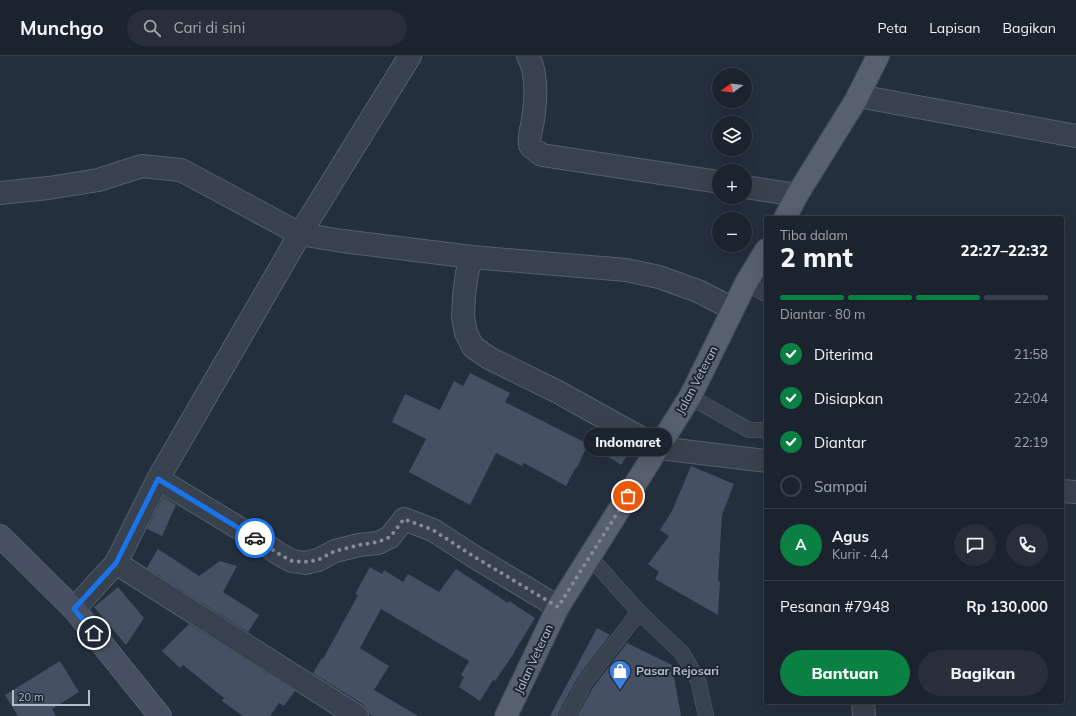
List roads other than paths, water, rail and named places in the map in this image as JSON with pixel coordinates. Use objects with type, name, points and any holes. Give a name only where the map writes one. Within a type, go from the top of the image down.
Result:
[{"type":"main road","points":[[786,216],[797,195],[858,96],[878,56]]},
{"type":"main road","name":"Jalan Veteran","points":[[506,716],[558,607],[690,397],[746,283],[764,253]]},
{"type":"main road","points":[[0,536],[74,609],[160,716]]},
{"type":"street","points":[[74,609],[116,563],[158,479],[300,234],[410,56]]},
{"type":"street","points":[[528,56],[533,70],[535,85],[534,112],[530,145],[542,155],[712,181]]},
{"type":"street","points":[[858,96],[1076,136]]},
{"type":"street","points":[[0,192],[48,188],[98,180],[142,166],[181,170],[300,234],[342,241],[472,256],[626,270],[659,277],[698,291],[733,309]]},
{"type":"street","points":[[752,187],[797,195]]},
{"type":"street","points":[[472,256],[467,273],[463,317],[466,333],[473,347],[489,358],[558,392],[659,448],[764,460]]},
{"type":"street","points":[[158,479],[292,561],[305,562],[318,560],[335,551],[378,542],[390,537],[404,519],[433,530],[558,607]]},
{"type":"street","points":[[1064,491],[1076,492]]},
{"type":"street","points":[[116,563],[357,716]]},
{"type":"street","points":[[862,704],[864,716]]},
{"type":"lane","points":[[746,283],[764,293]]},
{"type":"lane","points":[[690,397],[749,430],[764,430]]},
{"type":"lane","points":[[590,557],[639,612],[682,653],[698,680],[706,716]]},
{"type":"lane","points":[[567,716],[586,681],[639,612]]},
{"type":"place","name":"Indomaret","points":[[628,496]]},
{"type":"place","name":"Pasar Rejosari","points":[[620,690]]}]
